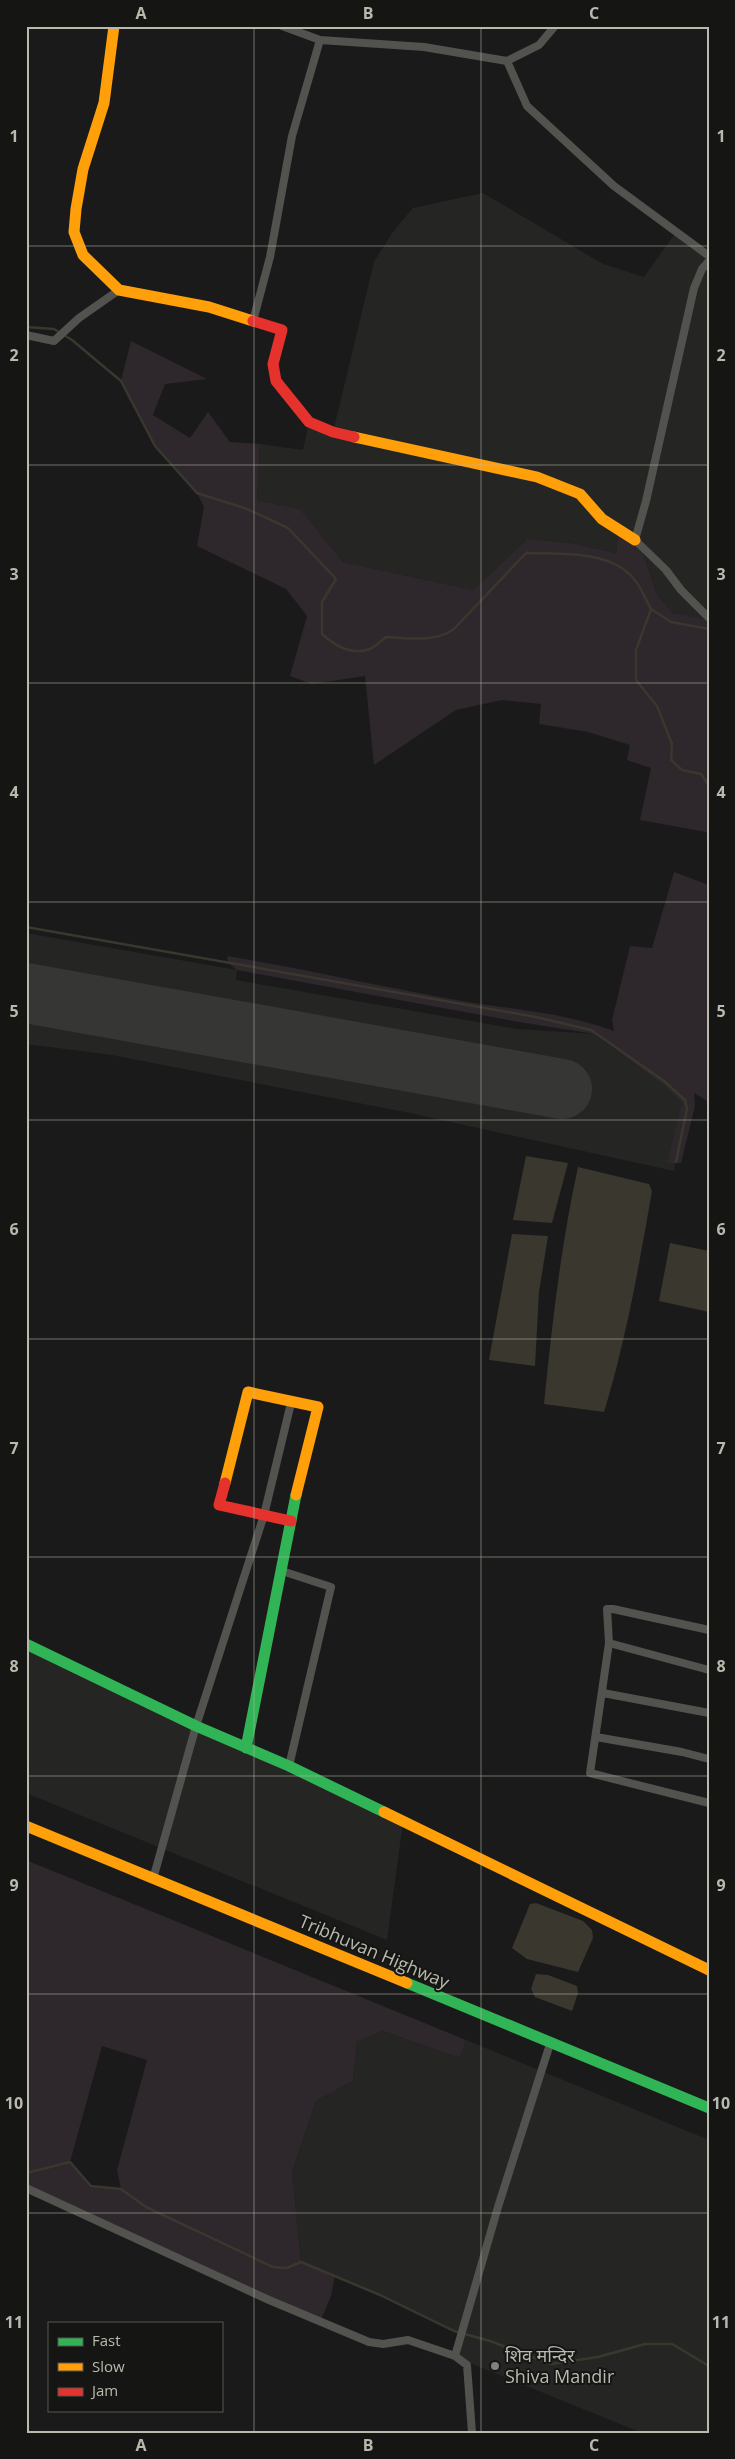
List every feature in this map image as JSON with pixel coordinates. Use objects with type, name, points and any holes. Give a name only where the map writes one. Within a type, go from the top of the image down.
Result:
[{"type":"main road","points":[[114,26],[104,103],[83,169],[76,209],[74,232],[83,255],[119,290],[209,307],[282,330],[273,364],[276,381],[309,422],[333,432],[537,477],[580,494],[602,519],[635,540]]},
{"type":"main road","points":[[246,1748],[282,1571],[299,1474],[318,1407],[248,1392],[219,1505],[290,1520]]},
{"type":"main road","points":[[26,1644],[196,1726],[289,1766],[709,1970]]},
{"type":"main road","name":"Tribhuvan Highway","points":[[26,1826],[550,2044],[709,2108]]},
{"type":"street","points":[[282,26],[320,40],[424,46],[507,61],[539,45],[555,26]]},
{"type":"street","points":[[253,321],[270,258],[292,136],[320,40]]},
{"type":"street","points":[[507,61],[527,106],[614,186],[709,256]]},
{"type":"street","points":[[709,261],[702,269],[694,288],[650,485],[635,540],[666,570],[681,590],[709,618]]},
{"type":"street","points":[[26,335],[54,341],[65,328],[119,290]]},
{"type":"street","points":[[153,1879],[196,1726],[264,1515],[291,1402]]},
{"type":"street","points":[[282,1571],[331,1587],[289,1766]]},
{"type":"street","points":[[709,1630],[613,1608],[607,1609],[609,1643],[590,1772],[709,1803]]},
{"type":"street","points":[[609,1643],[709,1670]]},
{"type":"street","points":[[603,1693],[709,1712]]},
{"type":"street","points":[[596,1737],[682,1752],[709,1760]]},
{"type":"street","points":[[455,2356],[498,2207],[550,2044]]},
{"type":"street","points":[[26,2188],[269,2300],[369,2342],[384,2344],[408,2340],[455,2356],[467,2365],[472,2433]]},
{"type":"shaded area","points":[[483,193],[603,264],[644,277],[676,232],[709,256],[709,621],[673,613],[657,595],[643,553],[619,527],[616,553],[572,543],[527,539],[473,590],[343,562],[300,509],[257,500],[260,444],[303,450],[309,422],[333,432],[374,262],[392,233],[413,208]]},
{"type":"shaded area","points":[[131,341],[207,379],[165,384],[153,415],[190,438],[208,412],[230,442],[260,444],[257,500],[300,509],[343,562],[473,590],[527,539],[572,543],[616,553],[619,527],[643,553],[657,595],[673,613],[709,620],[709,835],[706,832],[640,820],[651,768],[627,760],[630,745],[588,732],[539,724],[541,704],[502,700],[456,710],[374,765],[365,676],[312,684],[290,676],[307,616],[286,589],[197,546],[204,507],[197,493],[155,446],[121,381]]},
{"type":"shaded area","points":[[674,872],[709,885],[709,1102],[694,1093],[695,1106],[681,1163],[667,1163],[682,1103],[664,1086],[595,1034],[519,1022],[237,970],[228,963],[227,956],[462,1001],[538,1012],[614,1031],[612,1020],[630,946],[652,948]]},
{"type":"shaded area","points":[[26,933],[237,970],[236,980],[517,1029],[595,1034],[664,1086],[682,1103],[674,1171],[410,1113],[112,1055],[26,1044]]},
{"type":"shaded area","points":[[526,1156],[568,1163],[552,1223],[513,1220]]},
{"type":"shaded area","points":[[578,1167],[649,1184],[652,1191],[637,1275],[604,1412],[544,1404],[558,1285]]},
{"type":"shaded area","points":[[512,1234],[548,1236],[539,1292],[535,1366],[489,1360]]},
{"type":"shaded area","points":[[670,1243],[709,1251],[709,1312],[659,1301]]},
{"type":"shaded area","points":[[26,1644],[403,1822],[387,1940],[26,1793]]},
{"type":"shaded area","points":[[26,1860],[466,2040],[460,2058],[383,2031],[357,2042],[353,2081],[316,2101],[292,2172],[301,2262],[335,2275],[331,2296],[320,2322],[26,2188]],"holes":[[[102,2046],[147,2060],[117,2170],[121,2189],[91,2186],[70,2162]]]},
{"type":"shaded area","points":[[536,1903],[583,1921],[592,1930],[593,1938],[578,1972],[527,1959],[512,1948],[530,1904]]},
{"type":"shaded area","points":[[536,1974],[548,1975],[577,1986],[578,1993],[572,2011],[535,1997],[531,1989]]},
{"type":"shaded area","points":[[383,2031],[460,2058],[466,2040],[709,2140],[709,2433],[642,2433],[470,2363],[467,2365],[455,2356],[462,2330],[454,2331],[380,2295],[301,2262],[292,2172],[316,2101],[353,2081],[357,2042]]},
{"type":"waterway","points":[[26,327],[54,329],[72,340],[121,381],[155,446],[197,493],[247,509],[288,528],[336,579],[322,602],[322,634],[343,648],[363,651],[372,648],[386,637],[421,639],[447,633],[454,629],[526,553],[569,554],[598,558],[624,570],[637,582],[651,609],[636,650],[636,680],[657,706],[672,744],[671,760],[682,770],[701,774],[709,786]]},
{"type":"waterway","points":[[651,609],[671,622],[709,629]]},
{"type":"waterway","points":[[26,927],[536,1017],[591,1030],[664,1081],[685,1100],[687,1109],[676,1162]]},
{"type":"waterway","points":[[26,2173],[70,2162],[91,2186],[121,2189],[146,2207],[273,2267],[287,2268],[301,2262],[380,2295],[454,2331],[490,2341],[551,2364],[598,2357],[645,2344],[672,2344],[709,2366]]},
{"type":"runway","points":[[26,993],[562,1089]]},
{"type":"traffic: fast","points":[[246,1748],[296,1495]]},
{"type":"traffic: fast","points":[[26,1644],[196,1726],[289,1766],[384,1812]]},
{"type":"traffic: fast","points":[[407,1983],[709,2108]]},
{"type":"traffic: slow","points":[[114,26],[104,103],[83,169],[76,209],[74,232],[83,255],[119,290],[209,307],[253,321]]},
{"type":"traffic: slow","points":[[354,437],[537,477],[580,494],[602,519],[635,540]]},
{"type":"traffic: slow","points":[[225,1483],[248,1392],[318,1407],[296,1495]]},
{"type":"traffic: slow","points":[[384,1812],[709,1970]]},
{"type":"traffic: slow","points":[[26,1826],[407,1983]]},
{"type":"traffic: jam","points":[[253,321],[282,330],[273,364],[276,381],[309,422],[333,432],[354,437]]},
{"type":"traffic: jam","points":[[225,1483],[219,1505],[291,1521]]},
{"type":"place","name":"शिव मन्दिर Shiva Mandir","points":[[495,2366]]}]
